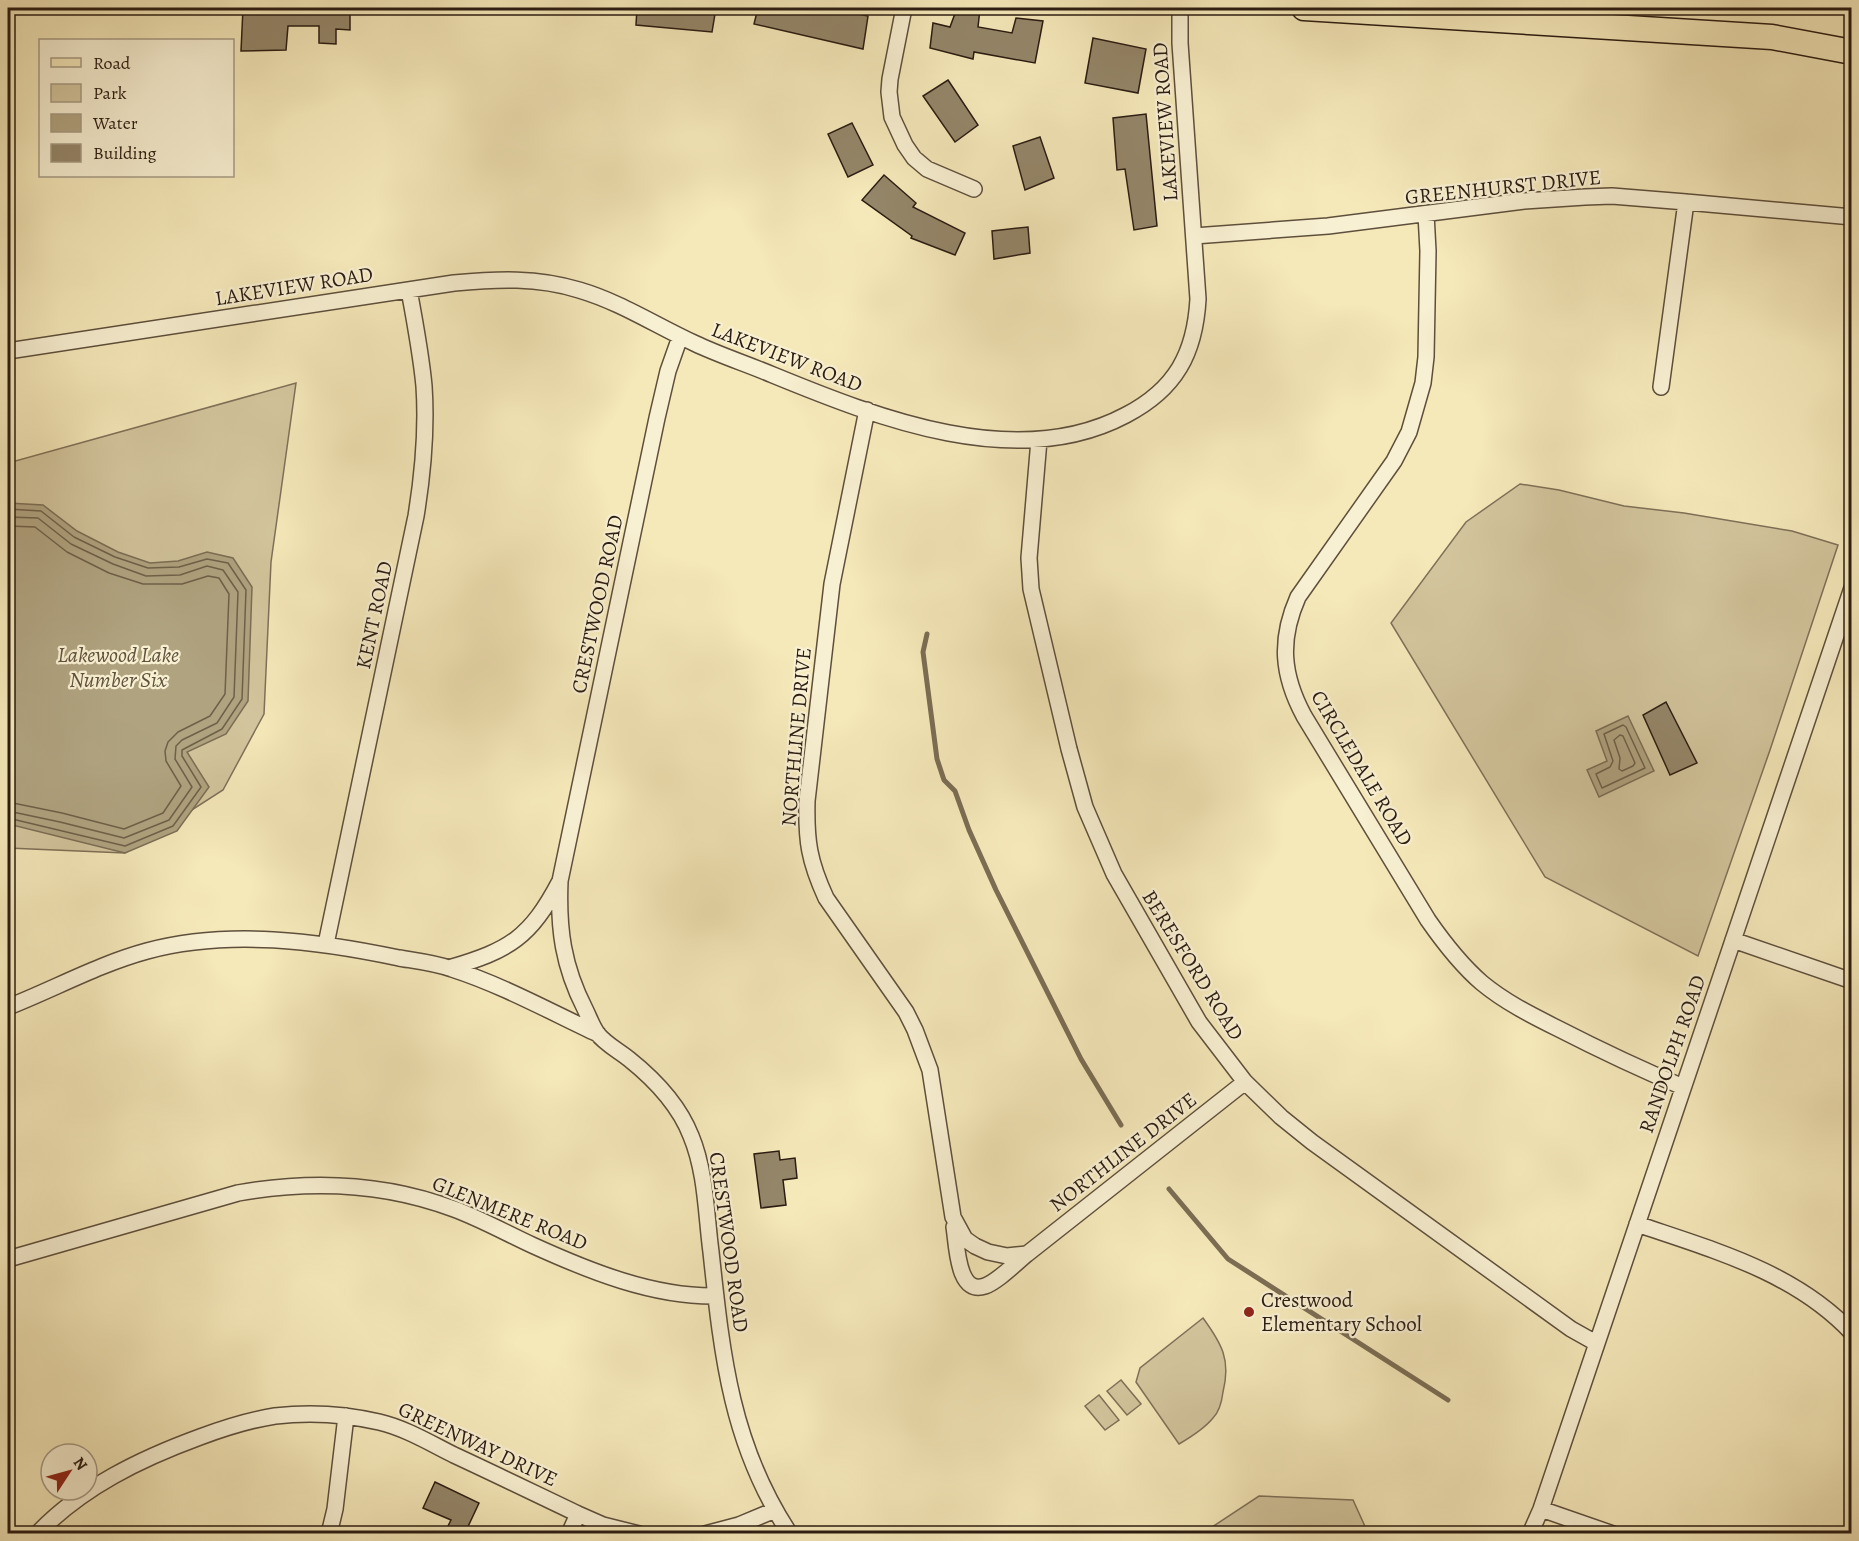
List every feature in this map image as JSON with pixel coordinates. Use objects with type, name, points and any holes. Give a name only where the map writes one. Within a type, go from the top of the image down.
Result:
[{"type":"main road","points":[[1304,8],[1760,36],[1851,51]]},
{"type":"street","points":[[904,8],[890,79],[892,117],[914,158],[927,169],[974,189]]},
{"type":"street","name":"LAKEVIEW ROAD","points":[[8,351],[409,290],[496,279],[546,282],[616,303],[680,337],[824,396],[867,410],[949,432],[1000,440],[1039,440],[1080,433],[1119,419],[1151,399],[1178,370],[1190,348],[1197,325],[1198,299],[1180,43],[1180,8]]},
{"type":"street","name":"GREENHURST DRIVE","points":[[1194,236],[1328,226],[1524,201],[1585,196],[1686,202],[1851,217]]},
{"type":"street","points":[[1661,387],[1686,202]]},
{"type":"street","name":"CIRCLEDALE ROAD","points":[[1426,214],[1428,251],[1426,357],[1419,403],[1409,432],[1394,461],[1298,597],[1291,613],[1285,649],[1291,688],[1304,717],[1428,920],[1465,967],[1483,984],[1515,1006],[1577,1038],[1683,1087]]},
{"type":"street","name":"KENT ROAD","points":[[326,944],[416,516],[423,471],[424,388],[420,348],[409,290]]},
{"type":"street","name":"CRESTWOOD ROAD","points":[[680,337],[668,371],[657,418],[560,881],[561,937],[567,966],[577,994],[597,1034],[638,1066],[657,1085],[674,1104],[686,1125],[702,1172],[724,1362],[736,1414],[747,1447],[775,1510],[790,1533]]},
{"type":"street","name":"NORTHLINE DRIVE","points":[[867,410],[832,584],[807,801],[808,850],[816,877],[826,898],[906,1012],[930,1070],[961,1272],[966,1282],[973,1286],[987,1286],[1245,1082]]},
{"type":"street","name":"BERESFORD ROAD","points":[[1039,440],[1029,558],[1031,589],[1069,749],[1085,807],[1114,874],[1199,1022],[1245,1082],[1281,1117],[1312,1142],[1571,1329],[1596,1343]]},
{"type":"street","name":"RANDOLPH ROAD","points":[[1530,1533],[1637,1224],[1851,588]]},
{"type":"street","name":"CRESTWOOD ROAD","points":[[449,968],[481,959],[506,948],[540,917],[560,881]]},
{"type":"street","points":[[8,1007],[146,952],[213,940],[248,939],[326,944],[449,968],[523,999],[597,1034]]},
{"type":"street","points":[[1733,940],[1851,981]]},
{"type":"street","name":"GLENMERE ROAD","points":[[8,1259],[238,1193],[270,1187],[301,1185],[351,1186],[400,1193],[452,1208],[588,1268],[634,1283],[694,1296],[716,1296]]},
{"type":"street","name":"NORTHLINE DRIVE","points":[[952,1217],[965,1239],[975,1246],[1007,1257],[1027,1254]]},
{"type":"street","points":[[1637,1224],[1722,1253],[1767,1272],[1819,1303],[1851,1333]]},
{"type":"street","name":"GREENWAY DRIVE","points":[[36,1533],[67,1506],[105,1480],[134,1464],[222,1429],[274,1416],[310,1414],[346,1416],[381,1423],[424,1440],[603,1525],[639,1533]]},
{"type":"street","points":[[329,1533],[335,1509],[346,1416]]},
{"type":"street","points":[[1540,1509],[1613,1533]]},
{"type":"street","points":[[705,1533],[739,1526],[775,1510]]},
{"type":"street","points":[[569,1533],[578,1514]]},
{"type":"green space","name":"Lakewood Lake Number Six","points":[[296,383],[271,562],[264,714],[223,790],[125,853],[8,848],[8,463]]},
{"type":"green space","points":[[1520,484],[1559,490],[1624,506],[1684,513],[1792,531],[1838,545],[1698,956],[1545,877],[1391,623],[1466,522]]},
{"type":"green space","points":[[1203,1318],[1220,1344],[1223,1353],[1226,1371],[1223,1395],[1217,1413],[1209,1422],[1179,1444],[1136,1382],[1140,1368]]},
{"type":"green space","points":[[1121,1380],[1141,1404],[1127,1415],[1107,1391]]},
{"type":"green space","points":[[1099,1395],[1119,1420],[1105,1430],[1085,1406]]},
{"type":"green space","points":[[1259,1496],[1353,1500],[1368,1533],[1203,1533]]},
{"type":"water","name":"Lakewood Lake Number Six","points":[[8,503],[43,505],[77,531],[118,552],[150,563],[178,561],[207,552],[233,558],[252,587],[248,701],[226,734],[187,752],[209,787],[177,831],[125,853],[8,824]]},
{"type":"water","points":[[1628,716],[1654,771],[1599,797],[1587,770],[1607,761],[1596,731]]},
{"type":"building","points":[[243,8],[290,8],[290,11],[320,11],[320,8],[337,8],[336,11],[350,11],[350,30],[336,29],[336,44],[319,43],[319,26],[288,26],[286,50],[241,51]]},
{"type":"building","points":[[637,8],[716,8],[712,32],[636,25]]},
{"type":"building","points":[[758,8],[829,8],[868,16],[863,49],[754,24]]},
{"type":"building","points":[[957,8],[980,9],[978,27],[1012,33],[1016,18],[1043,21],[1035,63],[974,52],[973,59],[930,48],[933,23],[950,27]]},
{"type":"building","points":[[1093,38],[1146,49],[1138,93],[1085,83]]},
{"type":"building","points":[[948,80],[978,125],[955,142],[923,96]]},
{"type":"building","points":[[1146,114],[1157,226],[1134,230],[1125,169],[1117,170],[1113,118]]},
{"type":"building","points":[[852,123],[873,165],[848,177],[828,134]]},
{"type":"building","points":[[1040,137],[1054,178],[1025,190],[1013,146]]},
{"type":"building","points":[[884,175],[916,203],[913,207],[965,233],[955,255],[911,238],[912,236],[862,200]]},
{"type":"building","points":[[1028,227],[1030,253],[994,259],[992,231]]},
{"type":"building","points":[[1666,702],[1697,763],[1670,775],[1643,715]]},
{"type":"building","points":[[779,1151],[780,1160],[795,1158],[797,1178],[783,1180],[786,1205],[761,1208],[754,1154]]},
{"type":"building","points":[[435,1482],[479,1503],[465,1533],[447,1528],[451,1520],[423,1508]]},
{"type":"waterway","points":[[927,634],[923,652],[937,759],[944,780],[955,791],[969,830],[996,890],[1081,1059],[1121,1125]]},
{"type":"waterway","points":[[1169,1189],[1228,1259],[1448,1400]]},
{"type":"place","name":"Crestwood Elementary School","points":[[1249,1312]]}]
